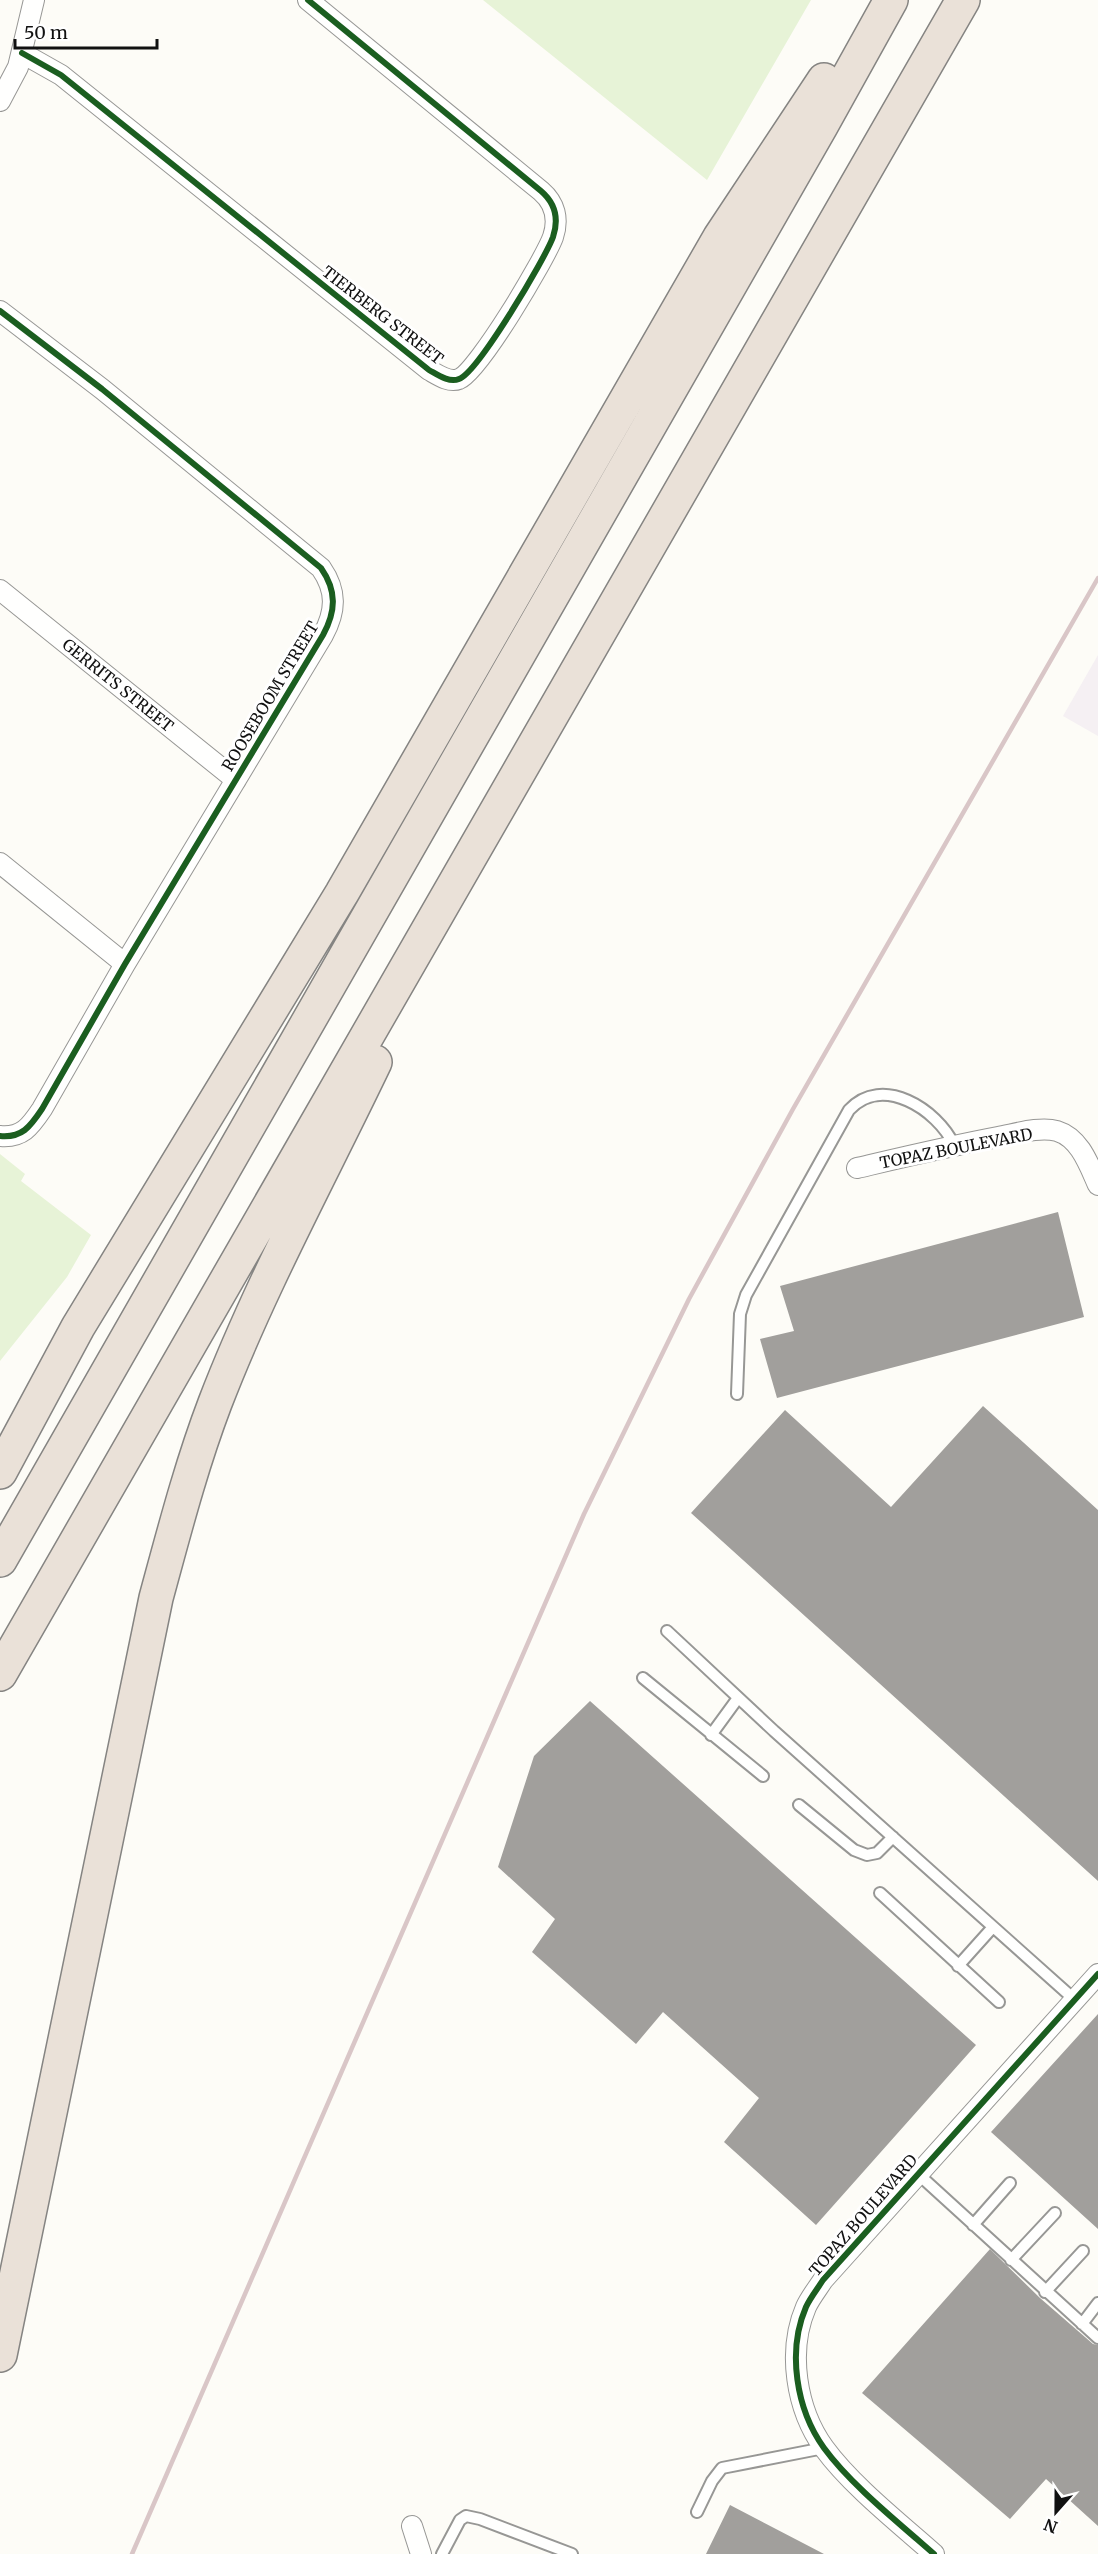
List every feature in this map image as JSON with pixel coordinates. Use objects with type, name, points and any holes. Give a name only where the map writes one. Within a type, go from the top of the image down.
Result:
[{"type":"highway","points":[[0,1472],[78,1327],[342,893],[720,237],[854,32],[883,0]]},
{"type":"highway","points":[[0,1560],[891,0]]},
{"type":"highway","points":[[0,1674],[963,0]]},
{"type":"highway","points":[[0,2355],[156,1598],[198,1452],[215,1402],[252,1317],[481,838]]},
{"type":"highway","points":[[0,1437],[78,1327]]},
{"type":"street","points":[[0,101],[22,53],[34,0]]},
{"type":"street","name":"TIERBERG STREET","points":[[22,53],[61,75],[429,370],[446,379],[456,381],[474,367],[502,327],[553,236],[555,208],[551,199],[308,0]]},
{"type":"street","name":"ROOSEBOOM STREET","points":[[0,311],[120,404],[321,568],[333,591],[334,606],[331,619],[33,1123],[21,1134],[0,1136]]},
{"type":"street","name":"GERRITS STREET","points":[[0,590],[236,780]]},
{"type":"street","points":[[0,863],[125,964]]},
{"type":"street","name":"TOPAZ BOULEVARD","points":[[857,1168],[954,1145],[1019,1133],[1056,1131],[1070,1138],[1084,1155],[1098,1185]]},
{"type":"street","name":"TOPAZ BOULEVARD","points":[[934,2554],[856,2482],[824,2448],[809,2420],[800,2392],[795,2365],[797,2337],[806,2307],[823,2280],[1098,1974]]},
{"type":"street","points":[[412,2526],[421,2554]]},
{"type":"lane","points":[[738,1394],[740,1314],[746,1295],[849,1110],[867,1096],[881,1094],[894,1096],[935,1117],[947,1131],[954,1145]]},
{"type":"lane","points":[[667,1631],[738,1698],[1075,2000]]},
{"type":"lane","points":[[643,1678],[763,1776]]},
{"type":"lane","points":[[711,1735],[738,1698]]},
{"type":"lane","points":[[799,1805],[860,1853],[877,1853],[893,1837]]},
{"type":"lane","points":[[880,1893],[999,2002]]},
{"type":"lane","points":[[958,1966],[993,1927]]},
{"type":"lane","points":[[917,2173],[1098,2338]]},
{"type":"lane","points":[[973,2225],[1010,2183]]},
{"type":"lane","points":[[1011,2260],[1054,2213]]},
{"type":"lane","points":[[1045,2292],[1083,2251]]},
{"type":"lane","points":[[1082,2324],[1098,2303]]},
{"type":"lane","points":[[697,2512],[717,2473],[722,2469],[824,2448]]},
{"type":"lane","points":[[442,2554],[460,2520],[466,2516],[480,2519],[572,2554]]},
{"type":"shaded area","points":[[1098,655],[1098,736],[1063,716]]},
{"type":"green space","points":[[483,0],[811,0],[707,180]]},
{"type":"green space","points":[[0,1154],[25,1174],[21,1181],[91,1235],[67,1277],[0,1361]]},
{"type":"building","points":[[1058,1212],[1084,1317],[777,1398],[760,1339],[794,1331],[780,1286]]},
{"type":"building","points":[[983,1406],[1098,1510],[1098,1881],[691,1513],[785,1410],[891,1507]]},
{"type":"building","points":[[590,1701],[976,2045],[816,2225],[724,2142],[759,2098],[663,2012],[636,2044],[532,1952],[555,1919],[498,1867],[534,1756]]},
{"type":"building","points":[[1098,2014],[1098,2229],[991,2132]]},
{"type":"building","points":[[990,2249],[1040,2298],[1093,2344],[1098,2345],[1098,2526],[1046,2479],[1010,2519],[862,2393]]},
{"type":"building","points":[[730,2505],[824,2554],[706,2554]]},
{"type":"railway","points":[[132,2554],[584,1514],[689,1299],[793,1109],[1098,578]]},
{"type":"cycle path","points":[[22,53],[61,75],[429,370],[447,379],[459,379],[481,357],[538,267],[555,230],[556,218],[553,206],[541,191],[308,0]]},
{"type":"cycle path","points":[[0,311],[102,389],[321,568],[330,585],[333,601],[330,618],[323,635],[125,964],[42,1109],[25,1130],[14,1135],[0,1136]]},
{"type":"cycle path","points":[[934,2554],[848,2476],[814,2433],[801,2398],[797,2379],[797,2342],[800,2324],[808,2304],[823,2280],[1098,1974]]}]
